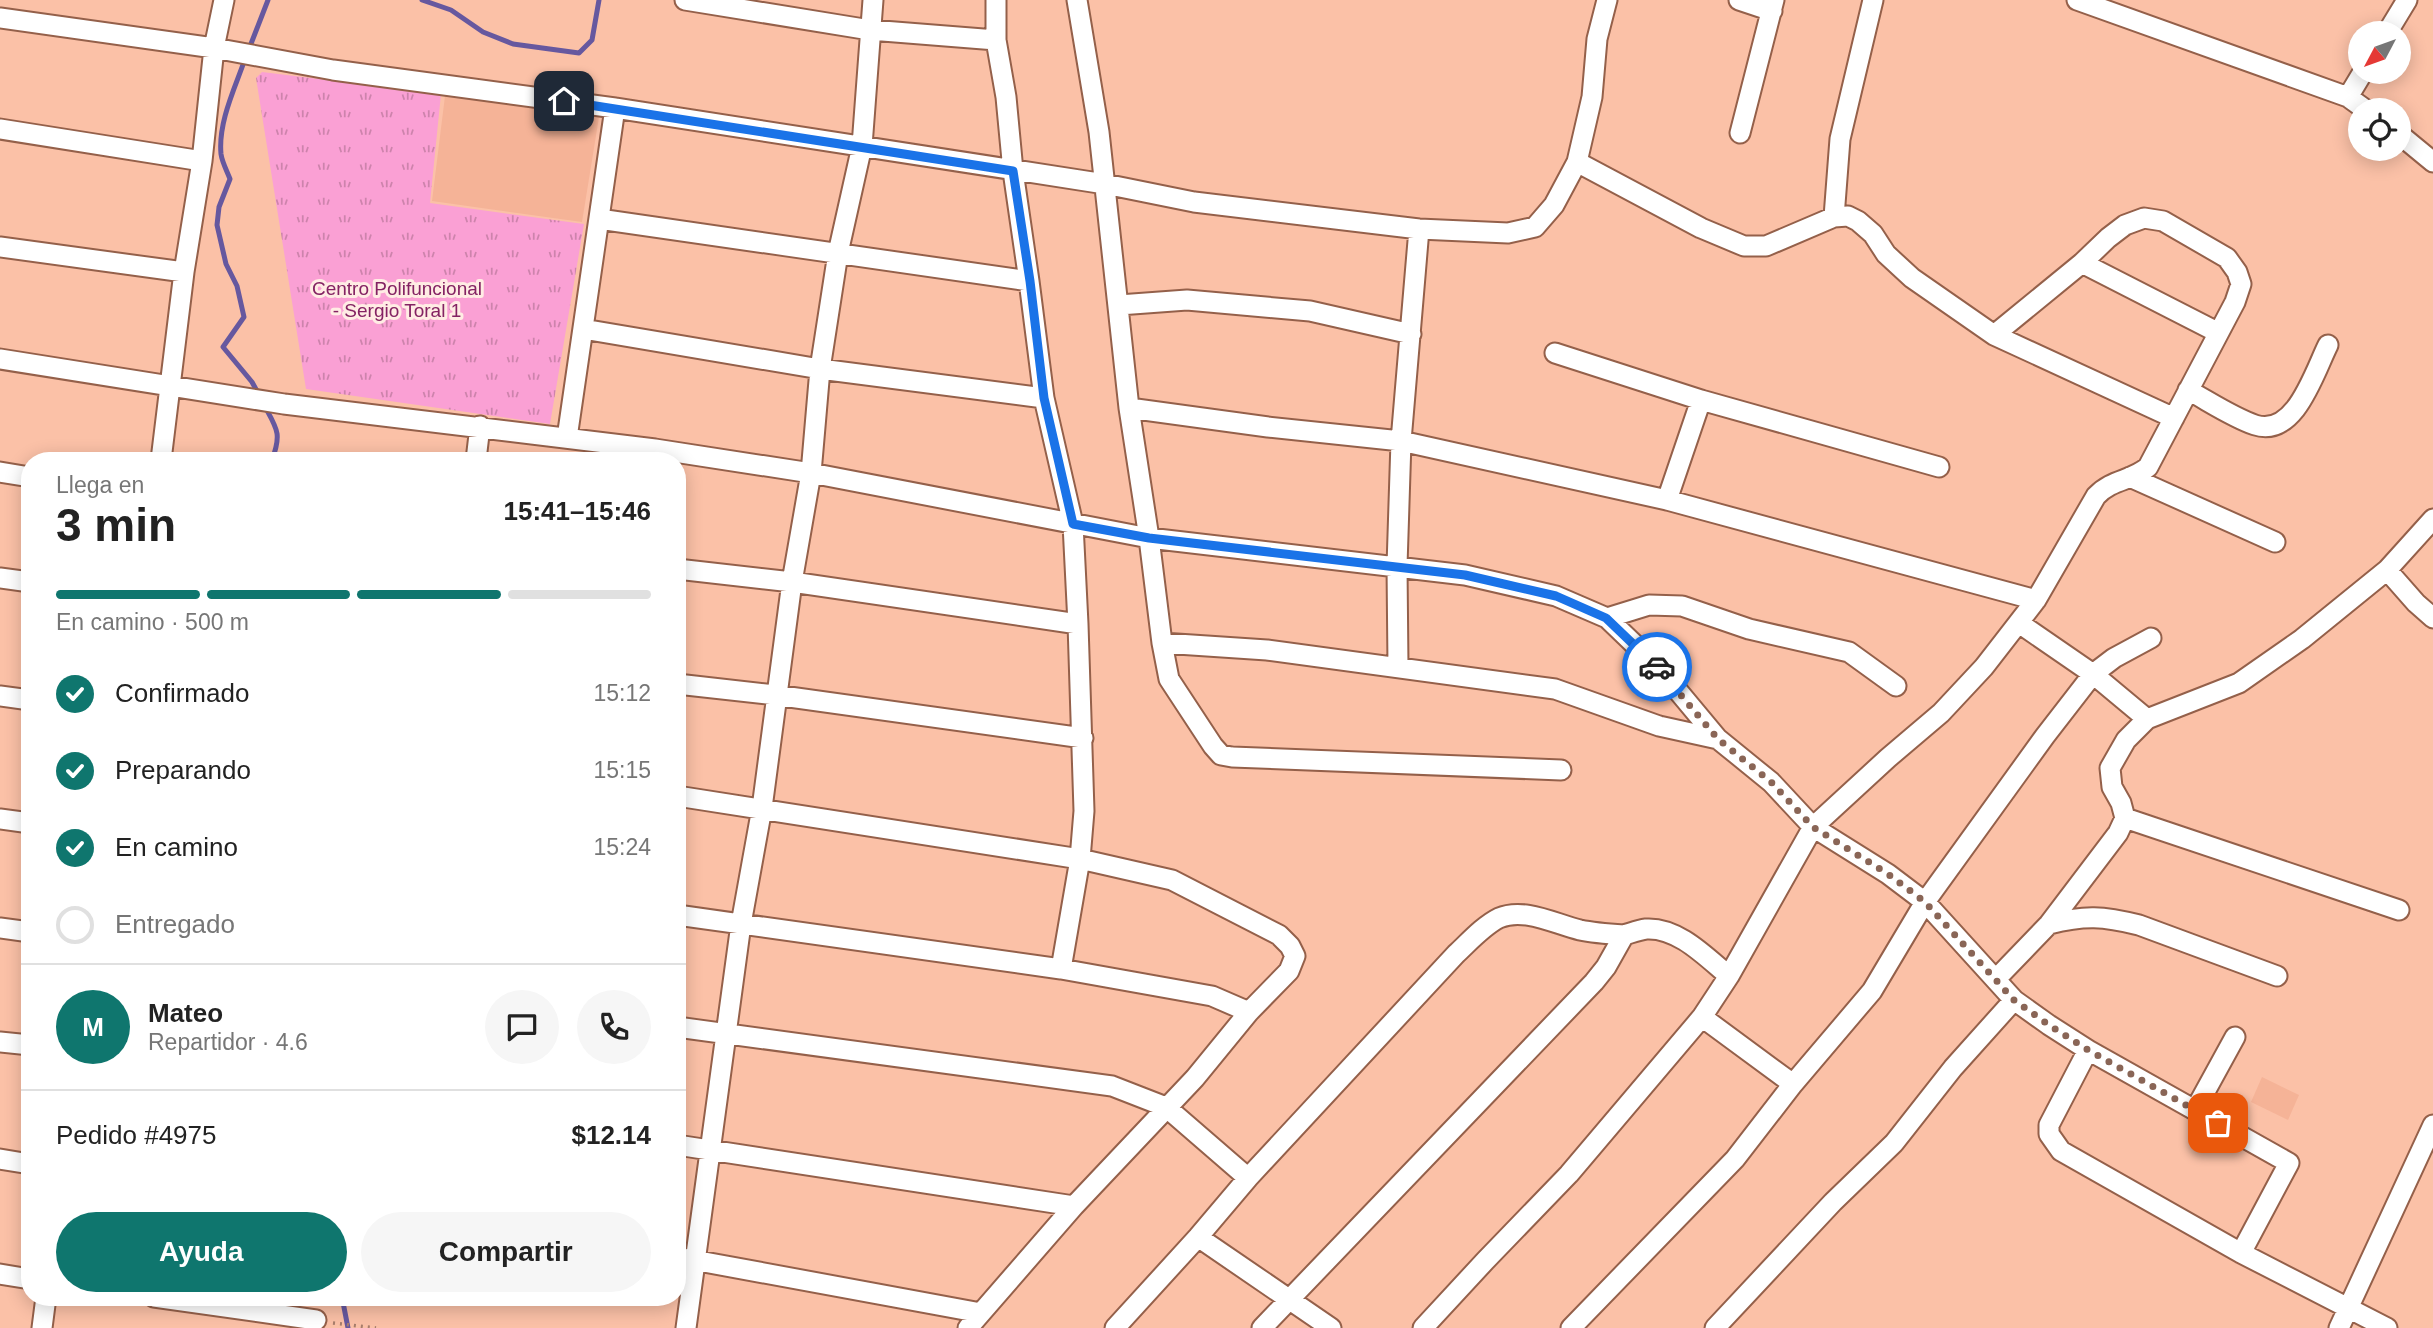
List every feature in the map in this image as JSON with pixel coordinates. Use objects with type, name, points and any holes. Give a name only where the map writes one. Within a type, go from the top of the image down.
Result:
[{"type":"street","points":[[162,452],[184,272],[220,49],[224,0]]},
{"type":"street","points":[[685,0],[870,30],[996,40]]},
{"type":"street","points":[[687,1328],[741,924],[762,808],[775,695],[811,473],[820,369],[838,253],[862,146],[873,0]]},
{"type":"street","points":[[996,0],[996,40],[1006,97],[1013,171],[1044,398],[1073,524],[1084,811],[1080,859],[1061,969]]},
{"type":"street","points":[[1077,0],[1099,132],[1129,408],[1162,643],[1170,679],[1221,755],[1268,760],[1561,770]]},
{"type":"street","points":[[0,18],[220,49],[332,70],[615,108],[862,146],[1105,184],[1194,202],[1419,229],[1508,233],[1535,227],[1554,205],[1577,162],[1591,97],[1597,39],[1607,0]]},
{"type":"street","points":[[1739,0],[1773,5],[1740,133]]},
{"type":"street","points":[[1834,217],[1840,139],[1873,0]]},
{"type":"street","points":[[2393,21],[2402,1]]},
{"type":"street","points":[[2090,2],[2347,97],[2355,84]]},
{"type":"street","points":[[567,438],[615,108]]},
{"type":"street","points":[[0,129],[202,161]]},
{"type":"street","points":[[2411,143],[2432,159]]},
{"type":"street","points":[[1577,162],[1701,228],[1744,246],[1766,246],[1834,217],[1848,216],[1873,234],[1886,254],[1912,278],[1994,335],[2174,418]]},
{"type":"street","points":[[1423,1328],[1569,1174],[1702,1017],[1729,976],[1813,827],[1941,713],[1984,667],[2036,600],[2096,496],[2111,484],[2141,473],[2148,467],[2235,302],[2241,284],[2237,272],[2227,258],[2163,221],[2144,218],[2125,225],[2108,238],[2082,264],[1994,335]]},
{"type":"street","points":[[599,219],[1030,281]]},
{"type":"street","points":[[1398,667],[1397,566],[1401,442],[1419,229]]},
{"type":"street","points":[[0,247],[184,272]]},
{"type":"street","points":[[2082,264],[2217,332]]},
{"type":"street","points":[[1119,305],[1188,300],[1310,311],[1410,334]]},
{"type":"street","points":[[583,329],[820,369],[1044,398]]},
{"type":"street","points":[[2188,390],[2256,425],[2270,427],[2284,423],[2298,407],[2328,345]]},
{"type":"street","points":[[1555,353],[1700,400],[1940,467]]},
{"type":"street","points":[[0,359],[284,404],[480,426],[665,452]]},
{"type":"street","points":[[1667,500],[1700,400]]},
{"type":"street","points":[[1129,408],[1401,442],[1667,500],[2036,600]]},
{"type":"street","points":[[477,452],[480,426]]},
{"type":"street","points":[[686,455],[811,473],[1149,538],[1465,575],[1556,596],[1606,618],[1658,667],[1718,739],[1771,782],[1813,827],[1888,874],[1925,902],[2014,1000],[2088,1050],[2289,1163],[2241,1253]]},
{"type":"street","points":[[0,472],[21,476]]},
{"type":"street","points":[[2130,477],[2275,542]]},
{"type":"street","points":[[1996,979],[2049,924],[2118,833],[2125,817],[2112,787],[2110,768],[2126,740],[2147,719],[2239,683],[2302,639],[2387,570],[2433,519]]},
{"type":"street","points":[[686,570],[792,582],[1078,624]]},
{"type":"street","points":[[2387,570],[2433,618]]},
{"type":"street","points":[[0,578],[21,581]]},
{"type":"street","points":[[1606,618],[1649,605],[1682,606],[1749,629],[1849,652],[1896,686]]},
{"type":"street","points":[[2019,623],[2093,674],[2147,719]]},
{"type":"street","points":[[1571,1328],[1735,1159],[1793,1084],[1872,991],[1925,902],[2093,674],[2114,658],[2151,638]]},
{"type":"street","points":[[1162,643],[1267,650],[1555,689],[1659,726],[1718,739]]},
{"type":"street","points":[[686,685],[1083,738]]},
{"type":"street","points":[[0,696],[21,699]]},
{"type":"street","points":[[686,797],[1080,859],[1172,880],[1279,935],[1290,946],[1295,956],[1289,971],[1249,1012],[1195,1078],[1074,1206],[968,1328]]},
{"type":"street","points":[[2125,817],[2399,910]]},
{"type":"street","points":[[0,819],[21,822]]},
{"type":"street","points":[[686,916],[1061,969],[1212,996],[1249,1012]]},
{"type":"street","points":[[1115,1328],[1248,1178],[1456,954],[1483,929],[1500,918],[1532,916],[1592,932],[1624,935],[1646,929],[1670,933],[1699,951],[1729,976]]},
{"type":"street","points":[[2049,924],[2076,917],[2117,920],[2139,925],[2277,976]]},
{"type":"street","points":[[0,928],[21,931]]},
{"type":"street","points":[[1262,1328],[1594,982],[1624,935]]},
{"type":"street","points":[[1715,1328],[1833,1202],[1894,1143],[1953,1068],[2014,1000]]},
{"type":"street","points":[[1702,1017],[1793,1084]]},
{"type":"street","points":[[686,1028],[1112,1086],[1166,1107],[1248,1178]]},
{"type":"street","points":[[2194,1110],[2235,1037]]},
{"type":"street","points":[[0,1041],[21,1044]]},
{"type":"street","points":[[2088,1050],[2049,1125],[2049,1134],[2061,1151],[2241,1253],[2387,1328]]},
{"type":"street","points":[[2339,1328],[2433,1125]]},
{"type":"street","points":[[686,1146],[1074,1206]]},
{"type":"street","points":[[0,1159],[21,1162]]},
{"type":"street","points":[[1198,1237],[1331,1328]]},
{"type":"street","points":[[686,1258],[981,1313]]},
{"type":"street","points":[[0,1274],[21,1278]]},
{"type":"street","points":[[42,1328],[45,1306]]},
{"type":"street","points":[[217,1306],[321,1321]]},
{"type":"path","points":[[321,1321],[376,1328]]},
{"type":"shaded area","points":[[445,96],[599,117],[582,222],[432,201]]},
{"type":"shaded area","points":[[2262,1077],[2299,1095],[2288,1120],[2251,1102]]},
{"type":"green space","name":"Centro Polifuncional - Sergio Toral 1","points":[[262,72],[441,94],[430,203],[584,224],[550,424],[306,389],[256,78]]},
{"type":"waterway","points":[[249,49],[268,0]]},
{"type":"waterway","points":[[422,0],[451,10],[483,32],[513,44],[579,53],[592,40],[599,0]]},
{"type":"waterway","points":[[245,59],[222,130],[221,154],[230,179],[219,207],[217,225],[226,264],[237,286],[244,317],[223,347],[258,393]]},
{"type":"waterway","points":[[264,405],[277,431],[274,452]]},
{"type":"waterway","points":[[344,1306],[348,1328]]},
{"type":"way so far","points":[[1657,667],[1718,739],[1771,782],[1813,827],[1888,874],[1925,902],[2014,1000],[2088,1050],[2218,1123]]},
{"type":"route","points":[[564,101],[1013,171],[1044,398],[1073,524],[1149,538],[1465,575],[1556,596],[1606,618],[1657,667]]}]
